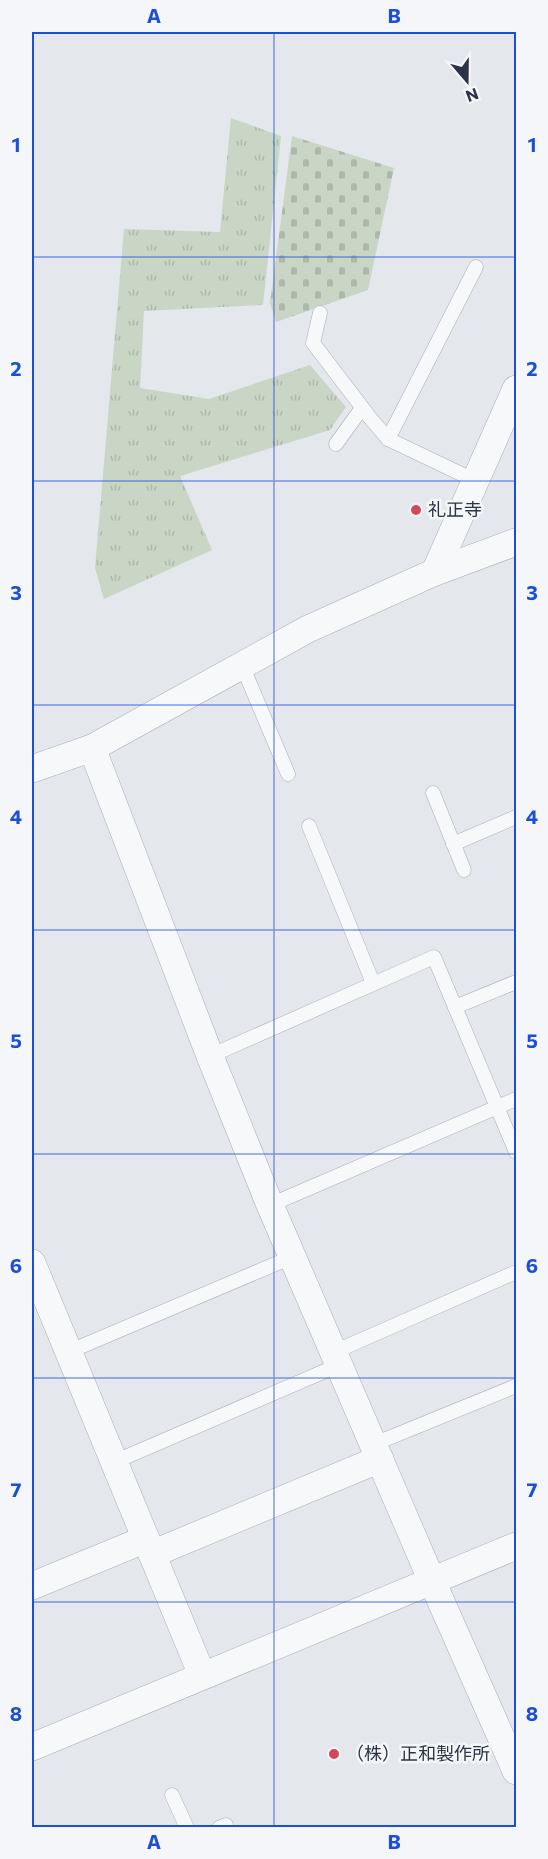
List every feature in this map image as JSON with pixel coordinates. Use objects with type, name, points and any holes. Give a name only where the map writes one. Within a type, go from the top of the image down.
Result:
[{"type":"street","points":[[435,572],[516,389]]},
{"type":"street","points":[[32,770],[92,748],[308,629],[435,572],[516,542]]},
{"type":"street","points":[[92,748],[210,1056],[270,1204],[516,1771]]},
{"type":"street","points":[[32,1263],[202,1675]]},
{"type":"street","points":[[32,1586],[149,1547],[377,1452]]},
{"type":"street","points":[[32,1747],[516,1546]]},
{"type":"lane","points":[[388,439],[476,267]]},
{"type":"lane","points":[[320,313],[313,343],[388,439],[476,481]]},
{"type":"lane","points":[[336,444],[362,408]]},
{"type":"lane","points":[[242,665],[288,774]]},
{"type":"lane","points":[[433,793],[464,870]]},
{"type":"lane","points":[[453,844],[516,817]]},
{"type":"lane","points":[[309,826],[373,983]]},
{"type":"lane","points":[[210,1056],[434,957],[516,1152]]},
{"type":"lane","points":[[455,1007],[516,982]]},
{"type":"lane","points":[[270,1204],[516,1099]]},
{"type":"lane","points":[[68,1352],[292,1257]]},
{"type":"lane","points":[[114,1462],[516,1272]]},
{"type":"lane","points":[[377,1452],[516,1386]]},
{"type":"lane","points":[[172,1795],[187,1827]]},
{"type":"green space","points":[[231,118],[281,136],[263,305],[144,311],[140,388],[209,399],[310,365],[346,407],[330,430],[180,476],[212,550],[104,599],[95,568],[124,229],[220,232]]},
{"type":"green space","points":[[292,136],[394,168],[368,290],[276,322],[270,303]]},
{"type":"place","name":"礼正寺","points":[[416,510]]},
{"type":"place","name":"（株）正和製作所","points":[[334,1754]]}]
